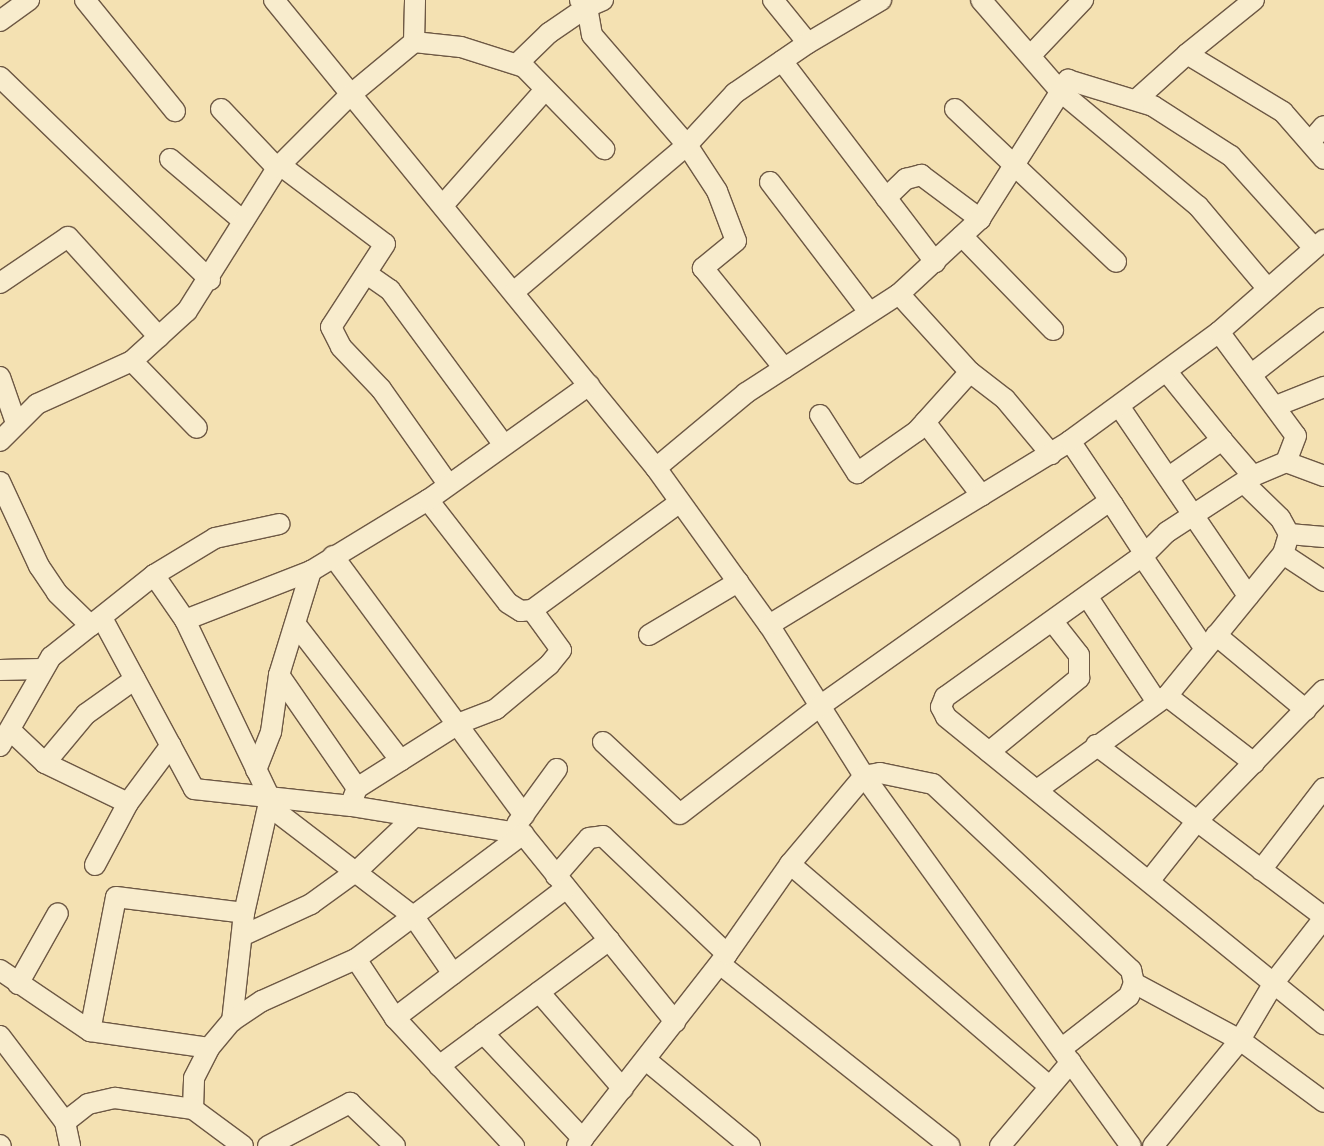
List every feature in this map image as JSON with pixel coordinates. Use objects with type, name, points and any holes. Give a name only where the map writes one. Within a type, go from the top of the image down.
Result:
[{"type":"street","points":[[0,21],[29,0]]},
{"type":"street","points":[[85,0],[175,111]]},
{"type":"street","points":[[274,0],[349,96],[444,204],[656,468],[769,626],[864,776],[1131,1146]]},
{"type":"street","points":[[773,0],[808,43]]},
{"type":"street","points":[[515,291],[687,145],[735,93],[808,43],[881,0]]},
{"type":"street","points":[[981,0],[1031,55],[1061,92],[1198,206],[1268,288]]},
{"type":"street","points":[[1031,55],[1083,0]]},
{"type":"street","points":[[1136,100],[1187,54],[1254,0]]},
{"type":"street","points":[[413,1],[414,42]]},
{"type":"street","points":[[516,64],[549,33],[590,2],[597,44],[687,145],[717,191],[736,241],[703,268],[784,368]]},
{"type":"street","points":[[0,441],[16,423],[56,393],[132,361],[187,311],[210,280],[243,221],[279,167],[349,96],[414,42],[461,47],[516,64],[604,149]]},
{"type":"street","points":[[1187,54],[1283,112],[1324,159]]},
{"type":"street","points":[[782,61],[935,262]]},
{"type":"street","points":[[0,77],[210,280]]},
{"type":"street","points":[[656,468],[746,393],[899,294],[935,262],[980,219],[1012,165],[1068,80],[1153,106],[1231,156],[1319,244],[1219,332],[1167,372],[1070,441],[769,626]]},
{"type":"street","points":[[444,204],[545,90]]},
{"type":"street","points":[[221,109],[279,167],[385,244],[331,327],[334,335],[381,389],[448,484]]},
{"type":"street","points":[[955,109],[1116,262]]},
{"type":"street","points":[[1310,142],[1324,126]]},
{"type":"street","points":[[170,159],[243,221]]},
{"type":"street","points":[[886,198],[906,179],[921,175],[980,219]]},
{"type":"street","points":[[770,182],[869,312]]},
{"type":"street","points":[[962,236],[1053,330]]},
{"type":"street","points":[[0,283],[68,237],[160,337]]},
{"type":"street","points":[[367,274],[390,290],[503,444]]},
{"type":"street","points":[[899,294],[970,372],[1005,399],[1051,454]]},
{"type":"street","points":[[1252,374],[1324,318]]},
{"type":"street","points":[[1219,332],[1276,406],[1296,436],[1286,462],[1248,480],[1167,532],[1143,555],[1053,622],[945,698],[941,707],[946,717],[1275,981],[1324,1024]]},
{"type":"street","points":[[132,361],[197,428]]},
{"type":"street","points":[[820,415],[856,473],[925,422],[970,372]]},
{"type":"street","points":[[1037,790],[1096,745],[1162,699],[1283,554],[1289,534],[1280,518],[1248,480],[1222,440],[1167,372]]},
{"type":"street","points":[[0,377],[16,423]]},
{"type":"street","points":[[185,620],[311,571],[428,500],[503,444],[589,385]]},
{"type":"street","points":[[1276,406],[1324,387]]},
{"type":"street","points":[[1119,406],[1248,596]]},
{"type":"street","points":[[925,422],[982,496]]},
{"type":"street","points":[[1169,478],[1222,440]]},
{"type":"street","points":[[1070,441],[1113,505],[1143,555],[1211,642],[1306,710]]},
{"type":"street","points":[[1286,462],[1324,476]]},
{"type":"street","points":[[0,482],[39,566],[57,593],[97,622],[135,679],[194,789],[269,802],[354,797],[414,817],[519,827]]},
{"type":"street","points":[[428,500],[508,604],[521,611],[532,610],[680,502]]},
{"type":"street","points":[[603,742],[680,814],[820,706],[1105,504],[1113,505]]},
{"type":"street","points":[[128,804],[45,763],[5,738],[41,669],[154,575],[215,538],[279,524]]},
{"type":"street","points":[[1289,534],[1324,537]]},
{"type":"street","points":[[1283,554],[1324,581]]},
{"type":"street","points":[[333,556],[460,723],[519,827],[561,882],[675,1022]]},
{"type":"street","points":[[256,770],[271,732],[279,675],[297,626],[311,571]]},
{"type":"street","points":[[154,575],[185,620],[256,770],[269,802],[358,870],[414,916],[454,974]]},
{"type":"street","points":[[649,635],[738,582]]},
{"type":"street","points":[[1087,596],[1162,699],[1254,763]]},
{"type":"street","points":[[354,797],[401,761],[460,723],[496,709],[560,650],[532,610]]},
{"type":"street","points":[[989,752],[1079,678],[1079,655],[1053,622]]},
{"type":"street","points":[[297,626],[401,761]]},
{"type":"street","points":[[0,670],[41,669]]},
{"type":"street","points":[[279,675],[354,797]]},
{"type":"street","points":[[45,763],[86,714],[135,679]]},
{"type":"street","points":[[1150,880],[1197,821],[1324,690]]},
{"type":"street","points":[[95,865],[128,804],[171,745]]},
{"type":"street","points":[[1096,745],[1261,870],[1322,912],[1275,981],[1240,1040],[1153,1146]]},
{"type":"street","points":[[193,1110],[194,1078],[209,1048],[232,1021],[262,1001],[356,959],[414,916],[519,827],[557,769]]},
{"type":"street","points":[[484,1032],[580,1143],[724,959],[790,864],[864,776],[880,773],[933,784],[1131,970],[1134,983],[1129,996],[1066,1056],[1049,1086],[1000,1146]]},
{"type":"street","points":[[1261,870],[1324,788]]},
{"type":"street","points":[[232,1021],[244,935],[244,913],[269,802]]},
{"type":"street","points":[[244,935],[311,904],[358,870],[414,817]]},
{"type":"street","points":[[395,1018],[454,974],[561,882],[589,838],[603,836],[724,959],[950,1146]]},
{"type":"street","points":[[790,864],[1049,1086]]},
{"type":"street","points":[[90,1031],[116,897],[244,913]]},
{"type":"street","points":[[18,984],[58,913]]},
{"type":"street","points":[[439,1066],[609,940]]},
{"type":"street","points":[[356,959],[395,1018],[514,1146]]},
{"type":"street","points":[[0,970],[90,1031],[209,1048]]},
{"type":"street","points":[[1134,983],[1240,1040],[1324,1102]]},
{"type":"street","points":[[539,992],[623,1089]]},
{"type":"street","points":[[0,1036],[65,1122],[70,1146]]},
{"type":"street","points":[[646,1060],[729,1140],[750,1146]]},
{"type":"street","points":[[65,1122],[100,1098],[193,1110],[243,1146]]},
{"type":"street","points":[[268,1146],[350,1103],[395,1146]]}]
